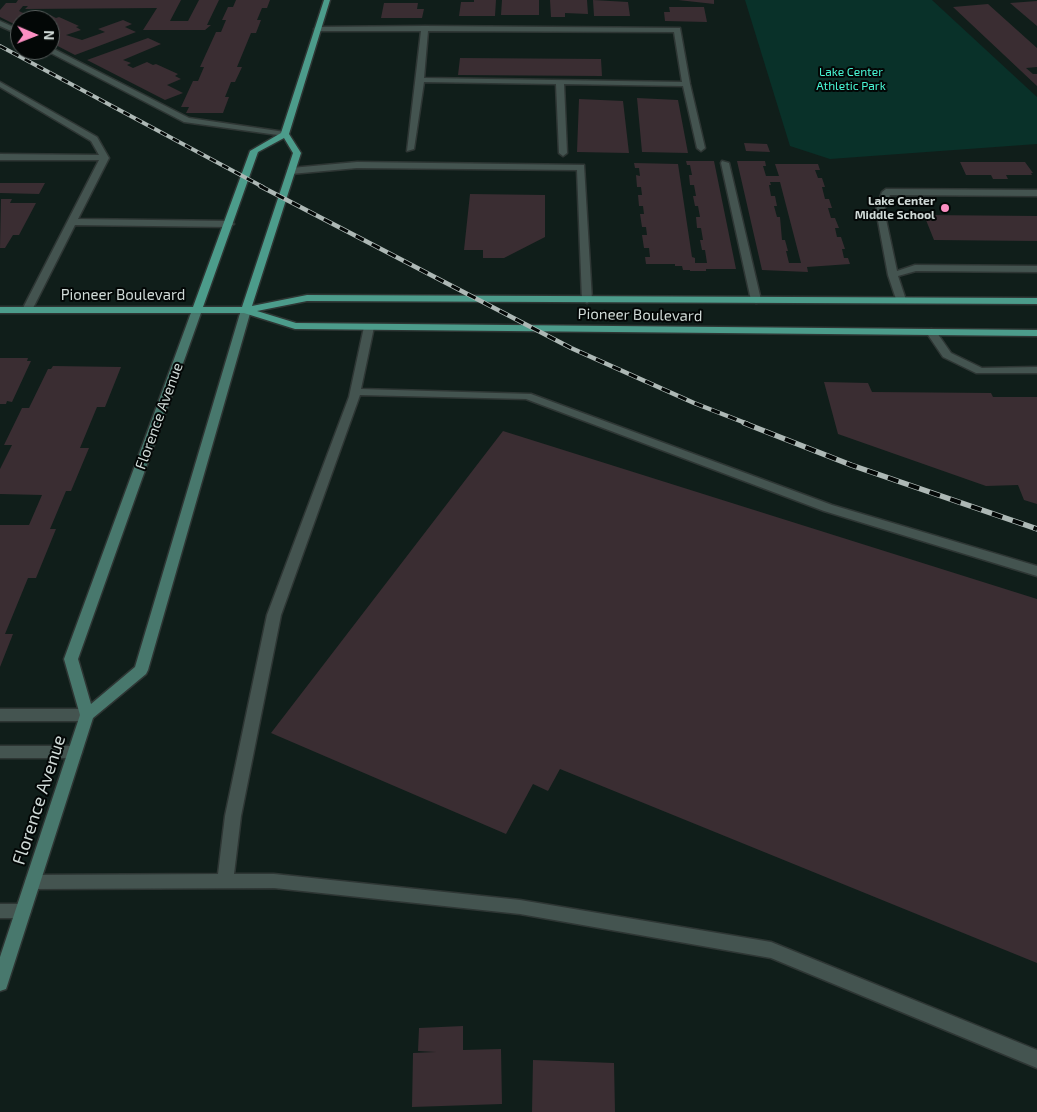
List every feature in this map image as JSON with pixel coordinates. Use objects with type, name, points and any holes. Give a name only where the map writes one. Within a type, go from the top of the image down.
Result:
[{"type":"main road","points":[[87,715],[141,670],[246,310],[297,153],[285,134],[327,0]]},
{"type":"main road","name":"Florence Avenue","points":[[0,983],[87,715],[71,659],[254,151],[285,134]]},
{"type":"main road","name":"Pioneer Boulevard","points":[[0,310],[246,310],[307,298],[1037,301]]},
{"type":"main road","name":"Pioneer Boulevard","points":[[246,310],[295,326],[1037,333]]},
{"type":"lane","points":[[410,149],[425,28]]},
{"type":"lane","points":[[318,29],[677,30],[686,84],[701,148]]},
{"type":"lane","points":[[60,53],[187,120],[285,134]]},
{"type":"lane","points":[[420,80],[686,84]]},
{"type":"lane","points":[[560,83],[563,153]]},
{"type":"lane","points":[[0,84],[94,138],[105,158]]},
{"type":"lane","points":[[0,157],[105,158]]},
{"type":"lane","points":[[27,310],[105,158]]},
{"type":"lane","points":[[725,163],[756,300]]},
{"type":"lane","points":[[292,170],[357,165],[581,167],[587,300]]},
{"type":"lane","points":[[901,300],[893,275],[880,210],[886,192],[1037,193]]},
{"type":"lane","points":[[72,222],[229,224]]},
{"type":"lane","points":[[893,275],[915,268],[1037,269]]},
{"type":"lane","points":[[225,881],[233,816],[274,615],[355,392],[370,327]]},
{"type":"lane","points":[[931,332],[948,355],[980,370],[1037,370]]},
{"type":"lane","points":[[355,392],[527,396],[828,508],[1037,570]]},
{"type":"lane","points":[[0,714],[87,715]]},
{"type":"lane","points":[[0,752],[75,752]]},
{"type":"lane","points":[[33,882],[274,880],[520,907],[771,950],[1037,1058]]},
{"type":"lane","points":[[0,910],[23,911]]},
{"type":"green space","name":"Lake Center Athletic Park","points":[[745,0],[932,0],[1037,97],[1037,144],[830,159],[790,146]]},
{"type":"building","points":[[18,0],[181,0],[170,21],[188,21],[199,0],[219,0],[207,25],[211,25],[205,30],[143,30],[157,8],[25,9],[28,6],[23,6],[20,10],[10,10],[10,22],[0,17],[0,10],[6,3],[16,3]]},
{"type":"building","points":[[236,0],[270,0],[267,8],[262,8],[257,20],[261,20],[256,33],[251,33],[237,67],[242,67],[235,82],[231,82],[225,97],[229,97],[223,113],[186,113],[189,107],[181,107],[193,81],[198,81],[204,67],[200,67],[216,32],[221,32],[226,20],[222,20],[228,7],[233,7]]},
{"type":"building","points":[[474,0],[496,0],[495,16],[459,16],[461,2],[474,2]]},
{"type":"building","points":[[502,0],[539,0],[539,15],[501,15]]},
{"type":"building","points":[[550,0],[587,0],[588,14],[565,13],[565,17],[551,17]]},
{"type":"building","points":[[593,0],[628,2],[630,16],[594,16]]},
{"type":"building","points":[[678,0],[714,0],[714,4]]},
{"type":"building","points":[[1037,1],[1037,26],[1010,3]]},
{"type":"building","points":[[384,3],[418,3],[417,9],[424,9],[422,18],[381,18]]},
{"type":"building","points":[[988,4],[1037,48],[1037,67],[1026,68],[1033,74],[1037,74],[1037,86],[953,7]]},
{"type":"building","points":[[669,7],[704,7],[707,22],[665,21],[664,12],[670,12]]},
{"type":"building","points":[[60,17],[79,26],[76,27],[81,30],[66,35],[82,40],[105,32],[98,29],[123,20],[132,24],[125,27],[136,32],[75,55],[60,47]]},
{"type":"building","points":[[148,38],[161,44],[123,60],[131,63],[127,65],[133,68],[147,62],[178,74],[175,76],[181,79],[167,85],[183,93],[165,100],[87,60]]},
{"type":"building","points":[[460,58],[601,59],[602,76],[458,75]]},
{"type":"building","points":[[637,98],[678,100],[688,153],[642,152]]},
{"type":"building","points":[[579,99],[623,101],[629,153],[577,152]]},
{"type":"building","points":[[744,143],[767,144],[770,152],[746,151]]},
{"type":"building","points":[[686,161],[714,161],[736,269],[690,271],[683,270],[682,266],[675,266],[675,264],[646,264],[645,257],[650,257],[649,248],[644,248],[642,235],[647,235],[646,227],[642,227],[640,214],[644,214],[643,206],[639,206],[638,195],[642,195],[641,187],[637,187],[636,175],[640,176],[639,168],[635,168],[634,163],[678,164],[692,257],[695,258],[695,263],[707,263],[705,250],[702,250],[700,240],[703,240],[701,228],[697,228],[696,217],[700,217],[698,206],[695,206],[693,196],[696,196],[694,185],[690,185],[689,175],[692,175],[690,165],[687,165]]},
{"type":"building","points":[[737,161],[765,161],[766,166],[763,166],[766,176],[779,176],[775,164],[818,164],[820,170],[815,170],[818,178],[822,178],[825,187],[822,187],[825,199],[829,199],[832,208],[828,208],[831,218],[835,218],[839,228],[835,228],[837,237],[841,237],[845,249],[842,249],[844,258],[848,258],[850,264],[807,267],[808,272],[762,270]],"holes":[[[770,182],[780,182],[801,263],[789,263],[785,240],[782,240],[780,217],[777,217],[774,206],[777,206],[775,196],[771,196],[769,185],[771,185]]]},
{"type":"building","points":[[960,162],[1025,162],[1033,173],[1031,173],[1032,175],[1006,175],[1008,179],[993,179],[991,175],[966,175]]},
{"type":"building","points":[[0,183],[45,183],[39,194],[0,193]]},
{"type":"building","points":[[470,194],[545,195],[545,237],[504,258],[483,258],[483,250],[464,250]]},
{"type":"building","points":[[1,199],[12,199],[10,203],[36,203],[19,235],[13,235],[5,248],[0,248]]},
{"type":"building","points":[[924,215],[1037,216],[1037,241],[934,240]]},
{"type":"building","points":[[0,358],[28,358],[27,361],[31,361],[12,402],[7,401],[6,404],[0,404]]},
{"type":"building","points":[[53,366],[121,367],[105,407],[97,407],[80,448],[89,448],[71,491],[66,491],[50,529],[56,529],[36,578],[28,578],[5,634],[13,634],[0,667],[0,525],[29,525],[42,495],[0,494],[0,469],[12,445],[4,445],[22,408],[29,408],[48,369],[51,369]]},
{"type":"building","points":[[824,382],[868,383],[872,392],[991,393],[993,397],[1037,397],[1037,504],[1024,500],[1018,485],[986,486],[838,434]]},
{"type":"building","points":[[503,431],[1037,599],[1037,963],[560,769],[548,791],[533,784],[506,834],[271,733]]},
{"type":"building","points":[[463,1026],[463,1050],[501,1049],[502,1104],[412,1107],[413,1053],[436,1052],[418,1051],[419,1028]]},
{"type":"building","points":[[533,1060],[614,1063],[615,1112],[532,1112]]},
{"type":"railway","points":[[0,46],[263,187]]},
{"type":"railway","points":[[260,186],[571,348],[694,403],[748,424]]},
{"type":"railway","points":[[744,423],[851,465],[1037,529]]},
{"type":"place","name":"Lake Center Middle School","points":[[945,208]]}]
